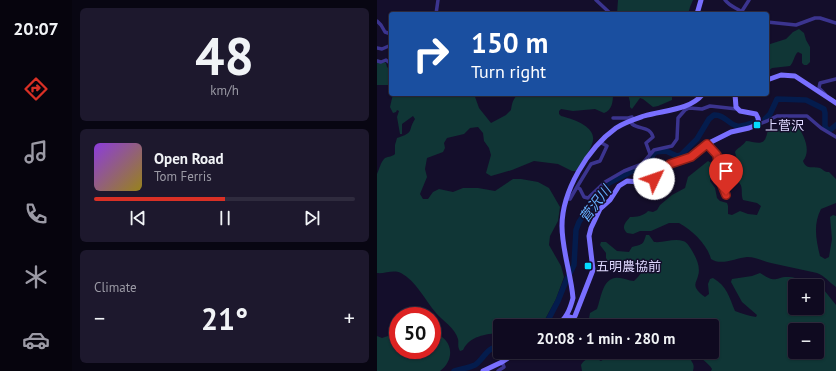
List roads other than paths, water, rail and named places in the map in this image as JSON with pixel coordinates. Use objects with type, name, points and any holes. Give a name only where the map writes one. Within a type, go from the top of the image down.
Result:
[{"type":"main road","points":[[698,12],[701,0]]},
{"type":"main road","points":[[769,79],[781,75],[795,76],[800,78],[826,98],[836,103]]},
{"type":"main road","points":[[564,319],[567,316],[573,298],[563,234],[563,216],[566,199],[580,170],[600,142],[617,127],[632,120],[684,106],[694,102],[701,96]]},
{"type":"main road","points":[[567,316],[573,318],[593,270],[589,236],[591,228],[600,209],[610,200],[625,176],[639,182],[649,181],[654,179],[670,164],[691,157],[707,144],[724,135],[759,124],[756,114],[737,109],[735,105],[735,96]]},
{"type":"main road","points":[[483,371],[506,359]]},
{"type":"street","points":[[436,12],[438,0]]},
{"type":"street","points":[[596,0],[609,12]]},
{"type":"street","points":[[725,0],[731,6],[741,12]]},
{"type":"street","points":[[743,12],[749,0]]},
{"type":"street","points":[[769,22],[796,25],[815,18],[820,18],[836,23]]},
{"type":"street","points":[[377,21],[381,24],[385,32],[389,33]]},
{"type":"street","points":[[377,48],[382,49],[389,46]]},
{"type":"street","points":[[377,61],[389,62]]},
{"type":"street","points":[[826,98],[825,94],[819,88],[820,83],[836,79]]},
{"type":"street","points":[[577,187],[580,189],[584,197],[588,198],[605,182],[625,176],[642,164],[654,150],[669,148],[674,145],[677,139],[678,118],[685,110],[689,108],[702,109],[710,106],[737,109]]},
{"type":"street","points":[[759,124],[767,122],[777,116],[807,116],[821,128],[836,137]]},
{"type":"street","points":[[613,118],[632,117],[632,124],[648,129],[652,133],[653,137],[646,143],[650,154]]},
{"type":"street","points":[[566,199],[570,199],[591,164],[599,162],[601,159],[607,146],[600,142]]},
{"type":"street","points":[[707,144],[717,155],[720,180],[726,195]]},
{"type":"street","points":[[498,371],[504,367],[502,362]]},
{"type":"waterway","name":"菅沢川","points":[[765,119],[770,114],[777,99],[806,100],[824,109],[825,127],[828,130],[836,125]]},
{"type":"waterway","name":"菅沢川","points":[[549,319],[574,265],[576,230],[579,222],[583,216],[600,200],[607,184],[646,164],[655,152],[666,151],[677,156],[681,155],[697,139],[709,119],[714,115],[721,116],[737,126],[756,122]]},
{"type":"waterway","name":"菅沢川","points":[[454,371],[475,365],[493,348]]},
{"type":"place","name":"上菅沢","points":[[757,125]]},
{"type":"place","name":"五明農協前","points":[[588,266]]}]
